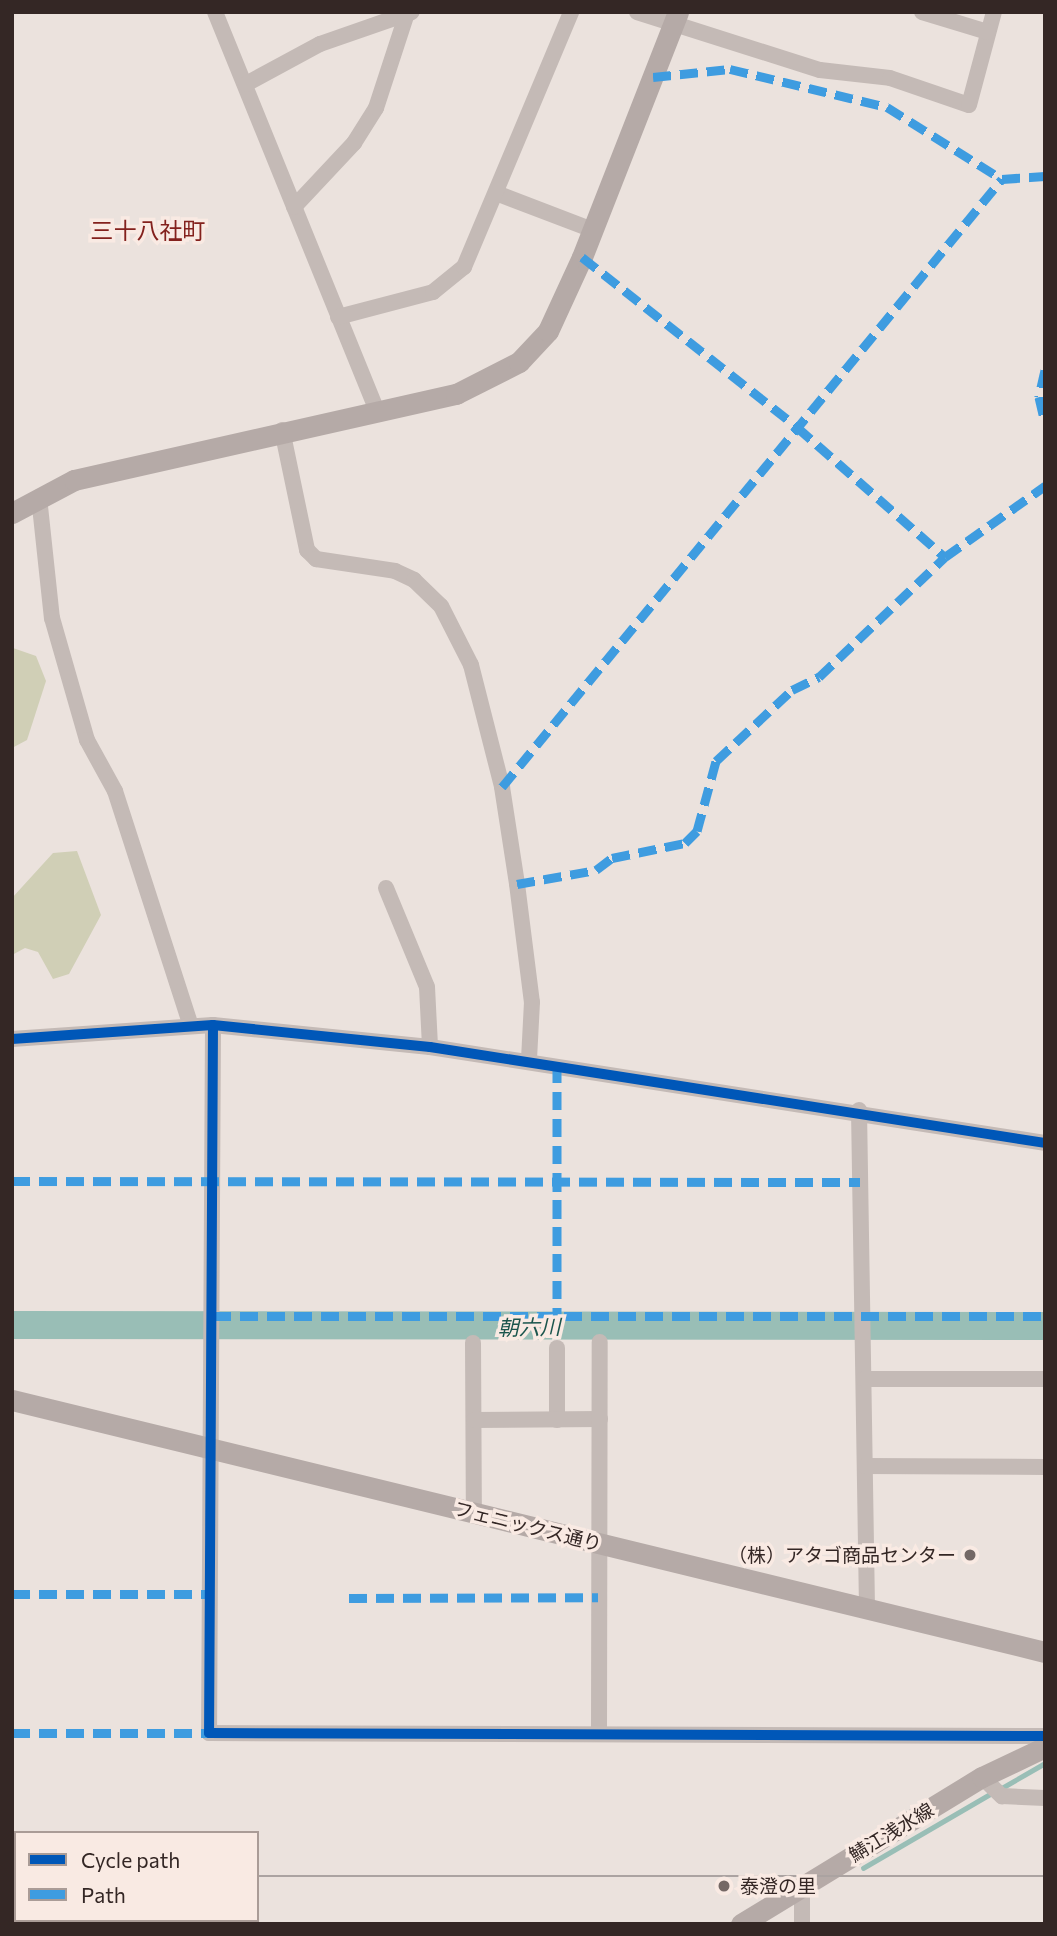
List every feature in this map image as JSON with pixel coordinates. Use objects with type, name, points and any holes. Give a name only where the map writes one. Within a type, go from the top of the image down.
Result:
[{"type":"main road","points":[[12,513],[74,480],[282,430],[456,394],[519,362],[548,331],[593,230],[675,19]]},
{"type":"main road","name":"フェニックス通り","points":[[12,1400],[1045,1652]]},
{"type":"main road","name":"鯖江浅水線","points":[[741,1924],[802,1888],[992,1787],[1045,1747]]},
{"type":"street","points":[[215,12],[376,409]]},
{"type":"street","points":[[338,317],[450,282],[496,193],[571,12]]},
{"type":"street","points":[[637,12],[675,19],[820,70],[890,78],[968,105],[994,12]]},
{"type":"street","points":[[922,12],[988,32]]},
{"type":"street","points":[[246,84],[320,44],[409,14]]},
{"type":"street","points":[[294,207],[354,143],[376,108],[409,14]]},
{"type":"street","points":[[496,193],[593,230]]},
{"type":"street","points":[[282,430],[307,550],[316,559],[395,571],[414,580],[440,606],[471,665],[497,762],[517,884],[532,1002],[529,1060]]},
{"type":"street","points":[[39,497],[52,618],[83,727],[115,791],[191,1026]]},
{"type":"street","points":[[386,888],[427,987],[429,1046]]},
{"type":"street","points":[[213,1025],[209,1733],[1045,1736]]},
{"type":"street","points":[[12,1040],[213,1025],[429,1046],[859,1110],[1045,1143]]},
{"type":"street","points":[[859,1110],[867,1610]]},
{"type":"street","points":[[599,1734],[600,1342]]},
{"type":"street","points":[[473,1343],[474,1513]]},
{"type":"street","points":[[557,1348],[557,1420]]},
{"type":"street","points":[[864,1379],[1045,1379]]},
{"type":"street","points":[[474,1420],[600,1419]]},
{"type":"street","points":[[865,1466],[1045,1467]]},
{"type":"street","points":[[992,1787],[1045,1798]]},
{"type":"street","points":[[802,1888],[802,1924]]},
{"type":"green space","points":[[13,648],[36,656],[46,681],[27,740],[12,748]]},
{"type":"green space","points":[[77,851],[101,915],[69,974],[53,979],[38,952],[25,948],[12,955],[12,898],[53,853]]},
{"type":"waterway","name":"朝六川","points":[[12,1325],[1045,1326]]},
{"type":"waterway","points":[[1000,1789],[1045,1763]]},
{"type":"waterway","points":[[863,1868],[992,1793]]},
{"type":"tram line","points":[[259,1876],[1045,1876]]},
{"type":"marked path","points":[[653,77],[730,69],[887,107],[1002,179],[1045,176]]},
{"type":"marked path","points":[[502,787],[1002,179]]},
{"type":"marked path","points":[[582,257],[797,427],[945,557]]},
{"type":"marked path","points":[[1045,370],[1039,397],[1045,422]]},
{"type":"marked path","points":[[517,884],[596,870],[612,858],[685,843],[697,831],[716,761],[792,690],[819,677],[945,557],[1045,486]]},
{"type":"marked path","points":[[557,1065],[557,1315]]},
{"type":"marked path","points":[[12,1181],[860,1182]]},
{"type":"marked path","points":[[213,1316],[1045,1316]]},
{"type":"marked path","points":[[12,1594],[210,1594]]},
{"type":"marked path","points":[[349,1598],[598,1597]]},
{"type":"marked path","points":[[12,1733],[209,1733]]},
{"type":"cycle path","points":[[213,1025],[209,1733],[1045,1736]]},
{"type":"cycle path","points":[[12,1039],[213,1025],[430,1047],[1045,1143]]},
{"type":"place","name":"（株）アタゴ商品センター","points":[[970,1555]]},
{"type":"place","name":"泰澄の里","points":[[724,1886]]},
{"type":"district","name":"三十八社町","points":[[148,230]]}]
